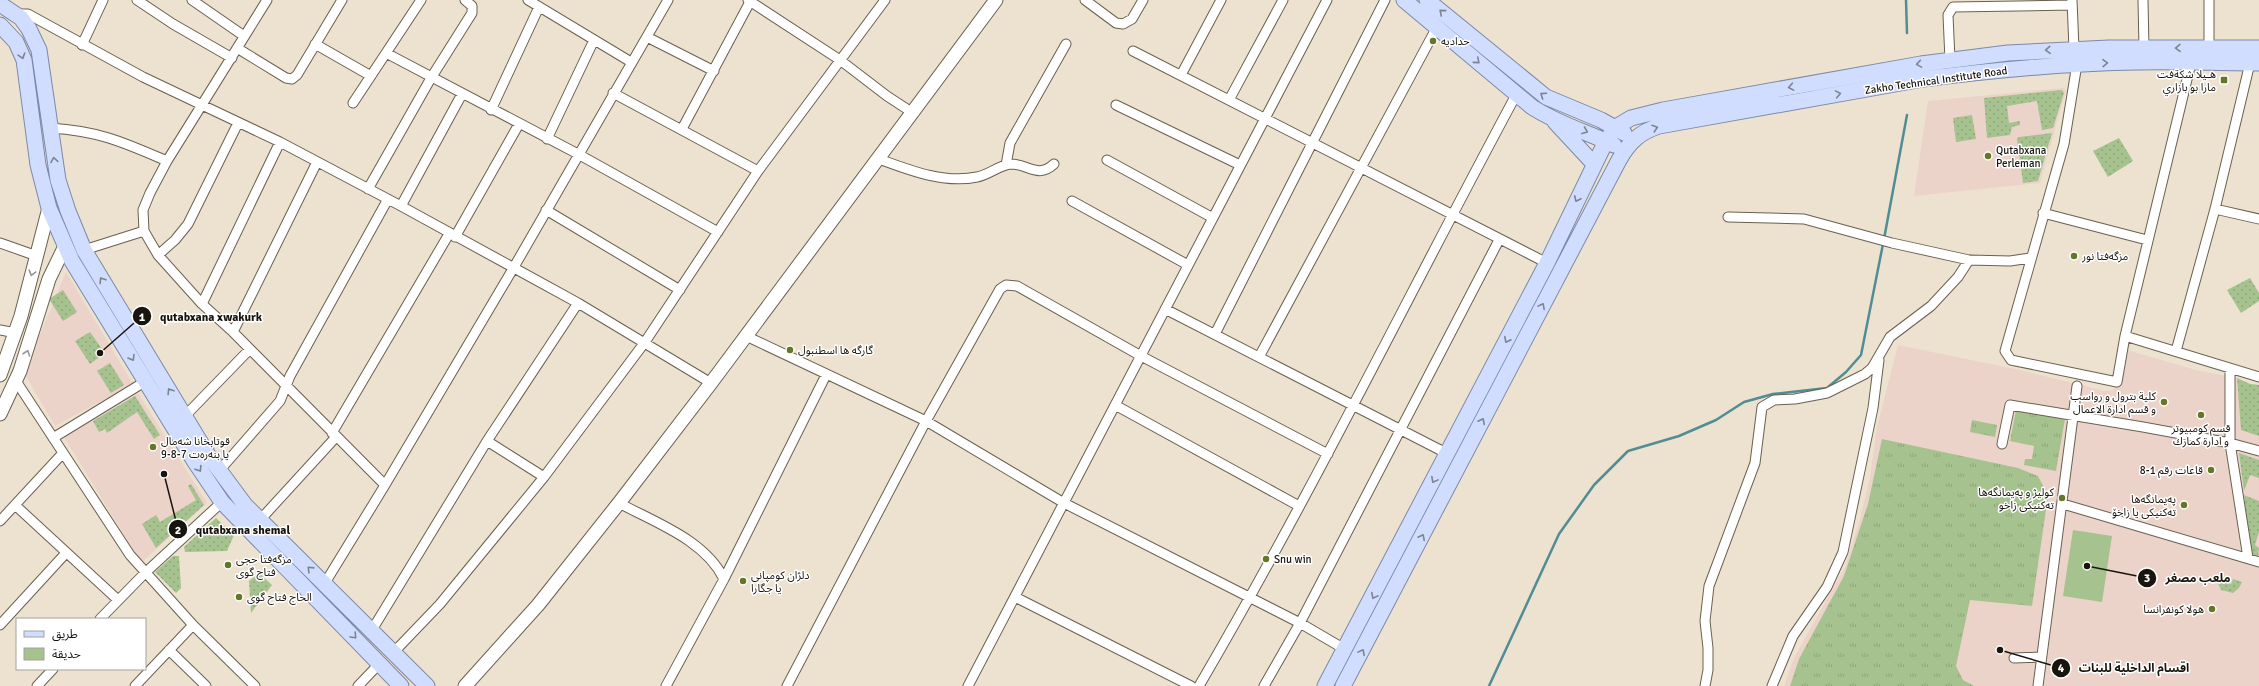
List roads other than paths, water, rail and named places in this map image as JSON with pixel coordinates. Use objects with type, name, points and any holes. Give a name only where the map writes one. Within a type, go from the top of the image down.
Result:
[{"type":"main road","points":[[1404,0],[1516,95],[1552,120],[1594,164]]},
{"type":"main road","points":[[1427,0],[1537,91],[1562,105],[1616,127],[1634,139]]},
{"type":"main road","points":[[0,4],[16,14],[29,28],[39,50],[50,128],[62,195],[84,250],[219,471],[234,492],[260,520],[325,583],[426,686]]},
{"type":"main road","points":[[0,25],[16,42],[24,60],[35,151],[49,208],[72,261],[204,477],[222,502],[401,686]]},
{"type":"main road","points":[[1325,686],[1346,650],[1547,263],[1594,164],[1606,141],[1616,127],[1631,118],[1663,110],[1950,60],[2008,53],[2074,49],[2259,48]]},
{"type":"main road","name":"Zakho Technical Institute Road","points":[[1343,686],[1624,150],[1642,132],[1660,126],[1924,79],[2010,69],[2077,64],[2255,63]]},
{"type":"main road","points":[[1552,120],[1562,105]]},
{"type":"main road","points":[[1552,120],[1606,141],[1624,150]]},
{"type":"main road","points":[[339,621],[350,609]]},
{"type":"street","points":[[82,45],[103,0]]},
{"type":"street","points":[[137,0],[232,58]]},
{"type":"street","points":[[192,0],[244,36]]},
{"type":"street","points":[[267,0],[167,161],[145,201],[142,221],[144,232],[158,255],[202,304],[233,332],[385,485]]},
{"type":"street","points":[[237,48],[289,80],[295,78],[342,0]]},
{"type":"street","points":[[354,103],[421,0]]},
{"type":"street","points":[[368,189],[431,78],[472,12],[472,6],[465,0]]},
{"type":"street","points":[[528,0],[631,62]]},
{"type":"street","points":[[682,129],[714,71],[750,0],[840,60],[887,96],[913,113]]},
{"type":"street","points":[[394,652],[440,604],[544,477],[645,342],[758,171],[885,0]]},
{"type":"street","points":[[465,686],[538,605],[619,503],[879,159],[996,0]]},
{"type":"street","points":[[1085,0],[1116,23],[1123,24],[1132,19],[1143,0]]},
{"type":"street","points":[[1181,75],[1221,0]]},
{"type":"street","points":[[1229,100],[1283,0]]},
{"type":"street","points":[[968,686],[1327,0]]},
{"type":"street","points":[[1215,334],[1313,143],[1384,0]]},
{"type":"street","points":[[1950,0],[1948,15],[1950,60]]},
{"type":"street","points":[[2143,0],[2144,49]]},
{"type":"street","points":[[2209,0],[2209,48]]},
{"type":"street","points":[[325,583],[514,267],[631,62],[648,37],[666,1]]},
{"type":"street","points":[[1949,11],[1953,7],[2072,2],[2074,49]]},
{"type":"street","points":[[492,110],[539,7]]},
{"type":"street","points":[[16,14],[28,14],[143,78],[280,142],[388,199],[578,303],[711,383]]},
{"type":"street","points":[[1259,356],[1362,168],[1436,27]]},
{"type":"street","points":[[648,37],[714,71]]},
{"type":"street","points":[[547,138],[594,40]]},
{"type":"street","points":[[315,44],[371,76]]},
{"type":"street","points":[[1006,165],[1010,143],[1066,44]]},
{"type":"street","points":[[1133,51],[1547,263]]},
{"type":"street","points":[[386,53],[578,154],[718,232]]},
{"type":"street","points":[[2077,64],[2064,144],[2030,258],[2005,351],[2011,360],[2117,382],[2124,336],[2191,63]]},
{"type":"street","points":[[2176,351],[2255,63]]},
{"type":"street","points":[[613,93],[758,171]]},
{"type":"street","points":[[401,206],[462,94]]},
{"type":"street","points":[[1199,686],[1250,598],[1328,454],[1452,214],[1516,95]]},
{"type":"street","points":[[1116,105],[1240,165]]},
{"type":"street","points":[[158,255],[175,240],[188,224],[238,122]]},
{"type":"street","points":[[260,520],[334,435],[519,124]]},
{"type":"street","points":[[50,128],[77,129],[106,135],[167,161]]},
{"type":"street","points":[[202,304],[280,142]]},
{"type":"street","points":[[879,159],[918,173],[956,179],[983,176],[1006,165],[1016,165],[1037,172],[1046,170],[1054,164]]},
{"type":"street","points":[[1107,160],[1213,218]]},
{"type":"street","points":[[233,332],[317,162]]},
{"type":"street","points":[[219,471],[280,401],[286,386],[388,199]]},
{"type":"street","points":[[1072,201],[1188,265]]},
{"type":"street","points":[[0,375],[16,333],[49,208]]},
{"type":"street","points":[[2215,209],[2259,218]]},
{"type":"street","points":[[546,210],[680,290]]},
{"type":"street","points":[[2043,213],[2147,240]]},
{"type":"street","points":[[1728,217],[1804,219],[1892,243],[1970,260],[1990,262],[2030,258]]},
{"type":"street","points":[[84,250],[144,232]]},
{"type":"street","points":[[1264,686],[1300,623],[1500,240]]},
{"type":"street","points":[[0,243],[37,256]]},
{"type":"street","points":[[0,414],[28,352],[49,279],[65,246]]},
{"type":"street","points":[[1705,686],[1708,670],[1708,648],[1705,621],[1709,586],[1756,463],[1760,412],[1762,407],[1774,400],[1811,397],[1843,387],[1865,374],[1874,364],[1890,337],[1920,315],[1945,292],[1970,260]]},
{"type":"street","points":[[787,686],[926,421],[1000,289],[1006,285],[1017,286],[1141,356],[1328,454]]},
{"type":"street","points":[[372,630],[487,441],[578,303]]},
{"type":"street","points":[[1165,309],[1448,454]]},
{"type":"street","points":[[0,330],[16,333]]},
{"type":"street","points":[[746,336],[926,421],[1064,503],[1300,623],[1346,650]]},
{"type":"street","points":[[2124,336],[2259,377]]},
{"type":"street","points":[[185,416],[250,349]]},
{"type":"street","points":[[1772,686],[1793,636],[1827,587],[1843,552],[1873,408],[1880,352]]},
{"type":"street","points":[[2230,369],[2230,443],[2248,558]]},
{"type":"street","points":[[666,686],[724,578],[826,375]]},
{"type":"street","points":[[16,381],[117,537],[145,573],[193,625],[255,686]]},
{"type":"street","points":[[53,438],[146,381]]},
{"type":"street","points":[[2038,686],[2063,504],[2077,386]]},
{"type":"street","points":[[1115,405],[1299,506]]},
{"type":"street","points":[[2002,444],[2010,405],[2230,443],[2259,451]]},
{"type":"street","points":[[487,441],[544,477]]},
{"type":"street","points":[[0,521],[63,453]]},
{"type":"street","points":[[101,618],[145,573],[222,502]]},
{"type":"street","points":[[619,503],[697,545],[714,561],[724,578]]},
{"type":"street","points":[[2063,504],[2259,562]]},
{"type":"street","points":[[15,505],[118,600]]},
{"type":"street","points":[[0,625],[66,553]]},
{"type":"street","points":[[1015,597],[1191,686]]},
{"type":"street","points":[[135,686],[193,625]]},
{"type":"street","points":[[169,650],[206,686]]},
{"type":"street","points":[[2014,658],[2041,657]]},
{"type":"street","points":[[358,686],[380,663]]},
{"type":"street","points":[[37,686],[52,670]]},
{"type":"waterway","points":[[1906,0],[1907,33]]},
{"type":"waterway","points":[[1884,239],[1907,115]]},
{"type":"waterway","points":[[1489,686],[1559,534],[1594,485],[1628,451],[1679,436],[1716,420],[1744,402],[1773,394],[1827,388],[1846,372],[1861,355],[1883,244]]},
{"type":"place","name":"حداديه","points":[[1433,41]]},
{"type":"place","name":"هـيلا شكةفت مارا بو بازاري","points":[[2224,80]]},
{"type":"place","name":"Qutabxana Perleman","points":[[1988,156]]},
{"type":"place","name":"مزگەفتا نور","points":[[2074,256]]},
{"type":"place","name":"گارگه ها اسطنبول","points":[[790,350]]},
{"type":"place","name":"qutabxana xwakurk","points":[[100,353]]},
{"type":"place","name":"كلية بترول و رواسب و قسم ادارة الاعمال","points":[[2164,402]]},
{"type":"place","name":"قسم کومبیوتر و ادارة كمارك","points":[[2201,415]]},
{"type":"place","name":"قوتابخانا شەمال یا بنەرەت 7-8-9","points":[[153,447]]},
{"type":"place","name":"قاعات رقم 1-8","points":[[2211,470]]},
{"type":"place","name":"qutabxana shemal","points":[[164,474]]},
{"type":"place","name":"كوليژ و په‌يمانگه‌ها ته‌كنيكى زاخو","points":[[2062,498]]},
{"type":"place","name":"پەیمانگەها تەکنیکی یا زاخۆ","points":[[2184,505]]},
{"type":"place","name":"Snu win","points":[[1266,559]]},
{"type":"place","name":"مزگەفتا حجی فتاح گوی","points":[[228,565]]},
{"type":"place","name":"ملعب مصغر","points":[[2087,566]]},
{"type":"place","name":"دلژان کومپانی یا جگارا","points":[[743,581]]},
{"type":"place","name":"الحاج فتاح گوی","points":[[239,597]]},
{"type":"place","name":"هولا كونفرانسا","points":[[2212,609]]},
{"type":"place","name":"اقسام الداخلیة للبنات","points":[[2000,650]]}]
